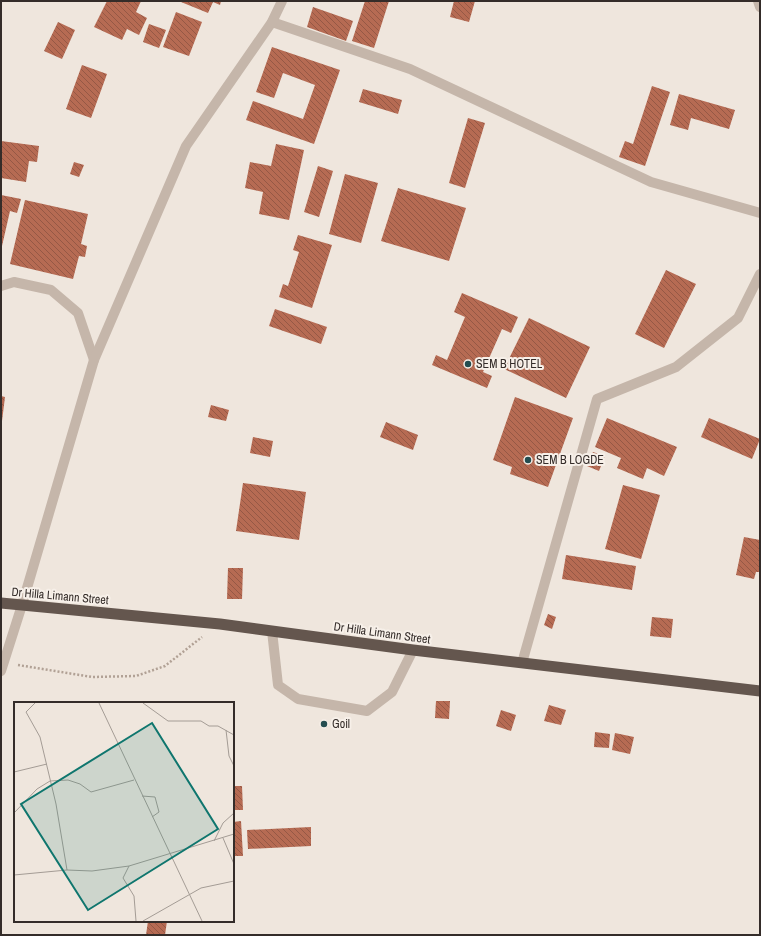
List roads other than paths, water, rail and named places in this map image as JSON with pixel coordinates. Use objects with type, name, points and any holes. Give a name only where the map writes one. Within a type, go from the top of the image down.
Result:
[{"type":"highway","name":"Dr Hilla Limann Street","points":[[1,603],[220,624],[413,650],[760,691]]},
{"type":"street","points":[[2,667],[22,605],[94,360],[186,146],[272,22],[282,1]]},
{"type":"street","points":[[758,1],[760,7]]},
{"type":"street","points":[[272,22],[410,69],[651,182],[760,213]]},
{"type":"street","points":[[522,663],[597,399],[676,367],[738,318],[760,274]]},
{"type":"street","points":[[1,286],[14,282],[51,290],[78,313],[94,360]]},
{"type":"street","points":[[272,631],[278,684],[298,699],[367,711],[392,692],[413,650]]},
{"type":"place","name":"SEM B HOTEL","points":[[468,364]]},
{"type":"place","name":"SEM B LOGDE","points":[[528,460]]},
{"type":"place","name":"Goil","points":[[324,724]]}]
